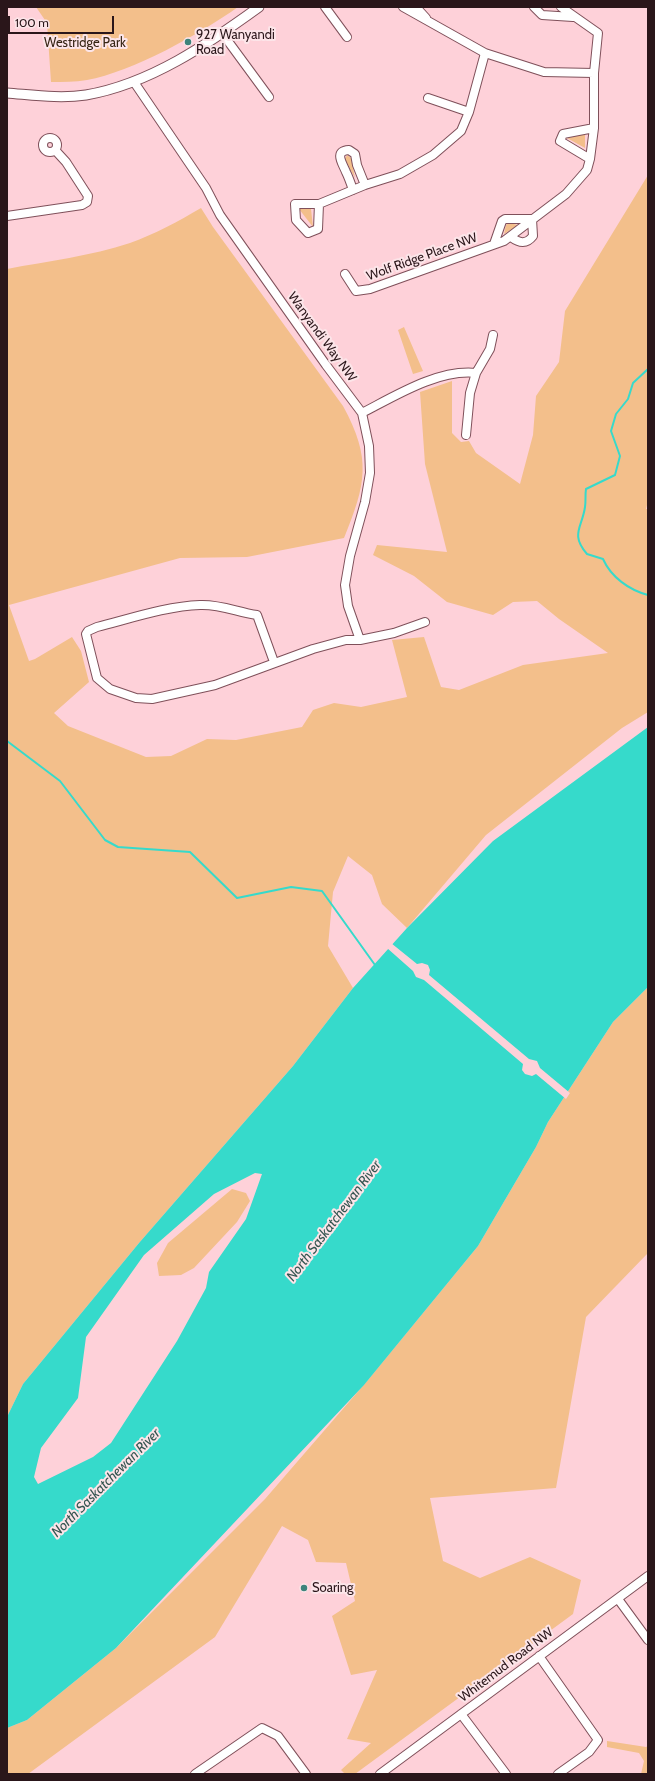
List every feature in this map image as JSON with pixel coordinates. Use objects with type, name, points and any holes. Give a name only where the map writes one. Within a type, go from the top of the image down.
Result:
[{"type":"street","points":[[7,93],[67,97],[86,95],[134,82],[191,53],[259,7]]},
{"type":"street","points":[[325,7],[347,37]]},
{"type":"street","points":[[403,7],[485,53],[544,72],[594,74]]},
{"type":"street","points":[[416,7],[430,23]]},
{"type":"street","points":[[534,7],[542,15],[573,17]]},
{"type":"street","points":[[561,7],[573,17]]},
{"type":"street","name":"Wolf Ridge Place NW","points":[[345,274],[356,291],[370,289],[511,237],[532,219],[566,194],[587,170],[590,159],[594,128],[594,74],[598,34],[573,17]]},
{"type":"street","points":[[222,33],[269,97]]},
{"type":"street","points":[[319,204],[364,185],[400,174],[425,161],[462,130],[469,112],[485,53]]},
{"type":"street","name":"Wanyandi Way NW","points":[[134,82],[206,188],[220,216],[362,413],[369,446],[370,473],[366,502],[350,556],[345,585],[348,606],[360,640]]},
{"type":"street","points":[[428,98],[469,112]]},
{"type":"street","points":[[590,159],[560,141],[562,134],[594,128]]},
{"type":"street","points":[[7,216],[82,205],[87,202],[88,196],[66,162],[55,150]]},
{"type":"street","points":[[353,190],[346,171],[340,162],[340,156],[344,151],[352,151],[356,154],[357,165],[364,185]]},
{"type":"street","name":"Wolf Ridge Place NW","points":[[494,244],[502,221],[505,219],[532,219]]},
{"type":"street","points":[[511,237],[521,242],[529,241],[533,236],[532,219]]},
{"type":"street","points":[[466,435],[470,392],[476,373],[490,349],[493,335]]},
{"type":"street","points":[[362,413],[436,378],[462,372],[476,373]]},
{"type":"street","points":[[274,662],[257,615],[234,611],[224,606],[199,605],[169,610],[97,627],[88,630],[86,634],[97,678],[110,689],[136,698],[152,699],[215,685],[313,648],[346,640],[360,640],[394,633],[425,622]]},
{"type":"street","name":"Whitemud Road NW","points":[[380,1774],[392,1771],[461,1714],[648,1576]]},
{"type":"street","points":[[618,1599],[648,1640]]},
{"type":"street","points":[[539,1656],[598,1740],[589,1752],[558,1774]]},
{"type":"street","points":[[461,1714],[506,1774]]},
{"type":"street","points":[[195,1774],[262,1728],[278,1736],[306,1774]]},
{"type":"green space","name":"Westridge Park","points":[[36,7],[238,7],[205,29],[145,61],[105,76],[74,82],[51,82],[47,23]]},
{"type":"green space","points":[[585,134],[585,148],[567,138]]},
{"type":"green space","points":[[347,155],[351,158],[355,178],[345,159]]},
{"type":"green space","points":[[648,175],[648,501],[646,509],[648,509],[648,712],[622,728],[486,835],[407,928],[382,904],[372,875],[348,856],[333,892],[328,946],[353,988],[293,1066],[139,1243],[23,1384],[7,1417],[7,269],[115,248],[149,236],[201,208],[213,227],[343,406],[358,441],[362,457],[363,472],[361,486],[344,538],[247,557],[180,558],[9,605],[29,661],[72,637],[81,651],[89,682],[54,713],[68,726],[146,757],[171,756],[207,739],[236,740],[302,727],[313,710],[334,703],[361,707],[407,697],[392,640],[424,637],[441,687],[459,690],[523,665],[608,653],[559,619],[537,601],[513,602],[493,615],[447,602],[414,576],[373,555],[377,545],[447,552],[425,464],[420,392],[452,381],[452,433],[461,442],[469,441],[476,453],[520,484],[533,435],[536,396],[559,362],[565,311]]},
{"type":"green space","points":[[299,209],[311,209],[313,227]]},
{"type":"green space","points":[[509,223],[518,225],[504,234],[506,225]]},
{"type":"green space","points":[[404,327],[423,371],[413,374],[398,330]]},
{"type":"green space","points":[[648,987],[648,1253],[586,1317],[556,1488],[430,1498],[443,1561],[480,1578],[530,1557],[581,1580],[573,1614],[355,1774],[345,1774],[341,1770],[371,1743],[347,1739],[377,1670],[351,1675],[332,1616],[355,1601],[346,1563],[316,1562],[308,1540],[282,1526],[215,1637],[28,1774],[7,1774],[7,1728],[27,1720],[116,1648],[265,1499],[368,1380],[478,1246],[536,1147],[548,1122],[613,1022]]},
{"type":"green space","points":[[232,1189],[246,1193],[250,1201],[237,1222],[194,1268],[181,1275],[159,1276],[157,1263],[168,1243]]},
{"type":"green space","points":[[607,1741],[646,1747],[648,1746],[648,1774],[641,1774],[644,1761],[639,1753],[607,1747]]},
{"type":"water","name":"North Saskatchewan River","points":[[648,727],[648,987],[613,1022],[548,1122],[536,1147],[478,1246],[364,1385],[116,1648],[27,1720],[7,1728],[7,1417],[23,1384],[139,1243],[293,1066],[353,988],[407,928],[493,841]],"holes":[[[255,1173],[262,1174],[246,1219],[209,1272],[206,1288],[177,1341],[111,1443],[93,1457],[38,1484],[34,1477],[41,1448],[78,1398],[86,1337],[144,1255],[214,1194]]]},
{"type":"pier","points":[[391,943],[417,964],[422,963],[428,965],[430,970],[429,975],[529,1059],[537,1061],[540,1068],[570,1093],[566,1099],[536,1074],[532,1076],[525,1074],[522,1070],[523,1064],[424,980],[416,977],[413,971],[387,948]]},
{"type":"waterway","points":[[648,369],[633,383],[628,399],[616,414],[611,431],[620,456],[615,475],[586,489],[584,514],[578,531],[579,541],[587,554],[603,559],[606,566],[621,582],[634,590],[648,595]]},
{"type":"waterway","points":[[7,741],[60,781],[105,840],[118,847],[190,852],[237,898],[291,887],[322,891],[375,965]]},
{"type":"place","name":"927 Wanyandi Road","points":[[188,42]]},
{"type":"place","name":"Soaring","points":[[304,1588]]}]
